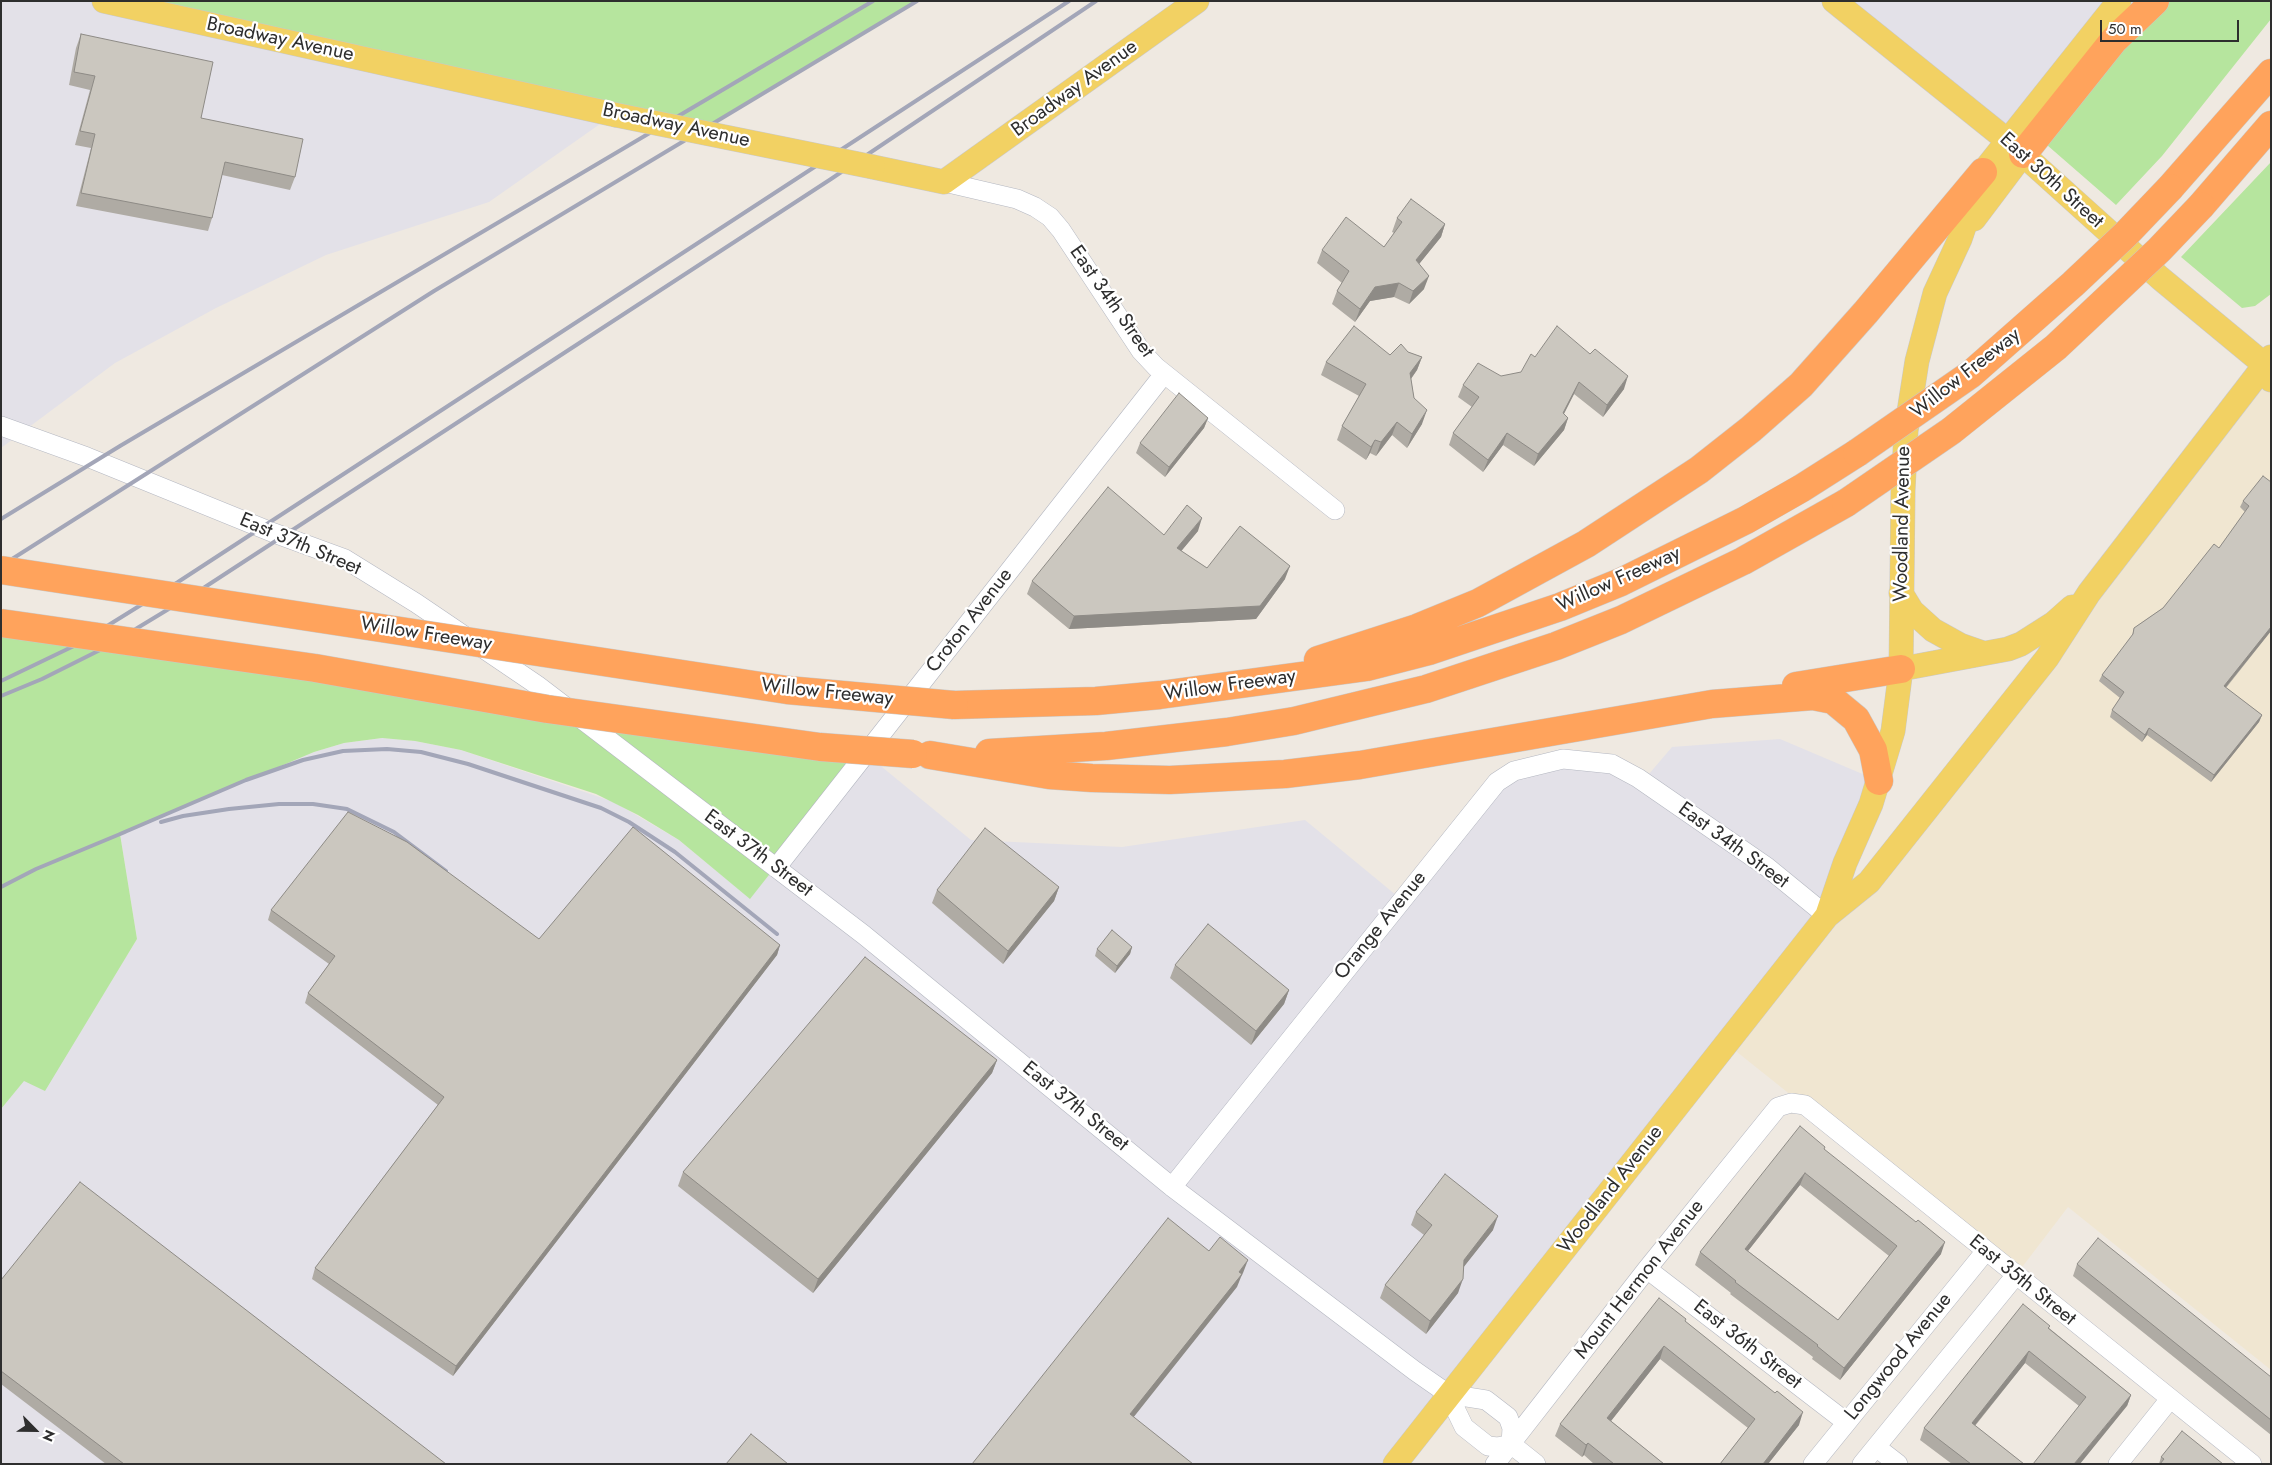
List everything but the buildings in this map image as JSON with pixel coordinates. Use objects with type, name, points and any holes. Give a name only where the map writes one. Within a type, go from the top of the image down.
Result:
[{"type":"highway","points":[[2015,148],[2108,48],[2155,1]]},
{"type":"highway","name":"Willow Freeway","points":[[1,570],[787,690],[954,706],[1096,701],[1160,695],[1367,667],[1466,639],[1560,607],[1621,582],[1746,520],[1857,454],[1978,368],[2074,284],[2170,188],[2271,73]]},
{"type":"highway","name":"Willow Freeway","points":[[1,623],[315,668],[548,709],[820,747],[921,755],[1050,751],[1169,740],[1294,721],[1426,689],[1548,649],[1621,620],[1743,561],[1846,503],[1951,431],[2056,347],[2159,250],[2201,206],[2271,125]]},
{"type":"highway","points":[[1232,685],[1358,648],[1417,628],[1478,603],[1586,544],[1649,504],[1726,450],[1800,385],[1866,312],[1983,172]]},
{"type":"highway","points":[[921,755],[1050,775],[1092,778],[1170,780],[1285,774],[1360,765],[1712,704],[1784,688],[1901,669]]},
{"type":"highway","points":[[1712,704],[1801,695],[1833,700],[1848,711],[1862,727],[1873,750],[1879,781]]},
{"type":"main road","name":"Broadway Avenue","points":[[104,1],[616,115],[944,182],[1197,1]]},
{"type":"main road","name":"East 30th Street","points":[[1834,1],[2015,148],[2160,278],[2269,367]]},
{"type":"main road","points":[[1960,239],[2015,148],[2119,1]]},
{"type":"main road","name":"Woodland Avenue","points":[[1827,916],[1845,863],[1862,827],[1879,781],[1892,731],[1901,669],[1904,460],[1911,392],[1926,325],[1935,293],[1960,239],[1983,172],[2015,148]]},
{"type":"main road","name":"Woodland Avenue","points":[[1394,1464],[1827,916],[1869,882],[2047,658],[2089,593],[2269,367]]},
{"type":"main road","points":[[1901,593],[1912,611],[1933,630],[1954,642],[1983,654]]},
{"type":"main road","points":[[1901,669],[2008,649],[2035,636],[2089,593]]},
{"type":"street","name":"East 34th Street","points":[[944,182],[1017,199],[1035,206],[1050,216],[1062,230],[1141,351],[1164,374],[1334,510]]},
{"type":"street","name":"Croton Avenue","points":[[776,868],[1164,374]]},
{"type":"street","name":"East 37th Street","points":[[1,426],[87,457],[274,533],[345,559],[416,603],[537,685],[776,868],[879,947],[1172,1187],[1448,1394],[1464,1427],[1488,1446],[1498,1447],[1511,1444],[1512,1428],[1508,1417],[1486,1400],[1448,1394]]},
{"type":"street","name":"Orange Avenue","points":[[1172,1187],[1496,782],[1514,771],[1563,759],[1612,764],[1638,778]]},
{"type":"street","name":"East 34th Street","points":[[1638,778],[1767,866],[1827,916]]},
{"type":"street","name":"East 35th Street","points":[[1791,1103],[1806,1106],[2252,1464]]},
{"type":"street","name":"Mount Hermon Avenue","points":[[1495,1464],[1647,1269],[1778,1107],[1791,1103]]},
{"type":"street","name":"Longwood Avenue","points":[[1813,1464],[1986,1252]]},
{"type":"street","name":"East 36th Street","points":[[1647,1269],[1846,1422]]},
{"type":"street","name":"Longwood Avenue","points":[[1862,1464],[2016,1275]]},
{"type":"street","points":[[2118,1464],[2170,1399]]},
{"type":"street","points":[[1511,1444],[1536,1464]]},
{"type":"street","points":[[1876,1446],[1898,1464]]},
{"type":"shaded area","points":[[1,1],[775,1],[489,202],[326,255],[216,308],[115,363],[1,448]]},
{"type":"shaded area","points":[[1833,1],[2119,1],[2008,141]]},
{"type":"shaded area","points":[[2271,357],[2271,1370],[2068,1207],[2016,1275],[1727,1044],[1869,882]]},
{"type":"shaded area","points":[[382,738],[415,741],[461,750],[614,802],[679,840],[750,898],[865,753],[971,840],[1122,847],[1305,820],[1402,900],[1497,782],[1563,759],[1643,781],[1672,747],[1780,739],[1879,781],[1827,916],[1395,1464],[1,1464],[1,1109],[24,1080],[44,1090],[137,939],[120,834],[314,752],[344,743]]},
{"type":"green space","points":[[104,1],[917,1],[700,131]]},
{"type":"green space","points":[[2167,1],[2271,1],[2271,19],[2162,156],[2116,205],[2047,145],[2047,137]]},
{"type":"green space","points":[[2271,162],[2271,294],[2255,306],[2242,308],[2181,257]]},
{"type":"green space","points":[[1,623],[865,753],[750,899],[679,840],[638,815],[596,794],[461,750],[415,741],[382,738],[344,743],[314,752],[120,834],[137,939],[45,1091],[24,1081],[1,1109]]},
{"type":"railway","points":[[1,519],[120,446],[873,1]]},
{"type":"railway","points":[[1,566],[434,291],[917,1]]},
{"type":"railway","points":[[1,681],[78,644],[178,582],[1069,1]]},
{"type":"railway","points":[[1,696],[42,679],[106,647],[205,587],[831,179],[1096,1]]},
{"type":"railway","points":[[120,834],[246,780],[303,760],[343,751],[387,749],[421,752],[468,764],[601,808],[629,822],[675,852],[777,934]]},
{"type":"railway","points":[[161,822],[183,816],[279,804],[313,804],[347,809],[394,832],[446,871]]},
{"type":"railway","points":[[1,887],[36,869],[125,832]]}]
